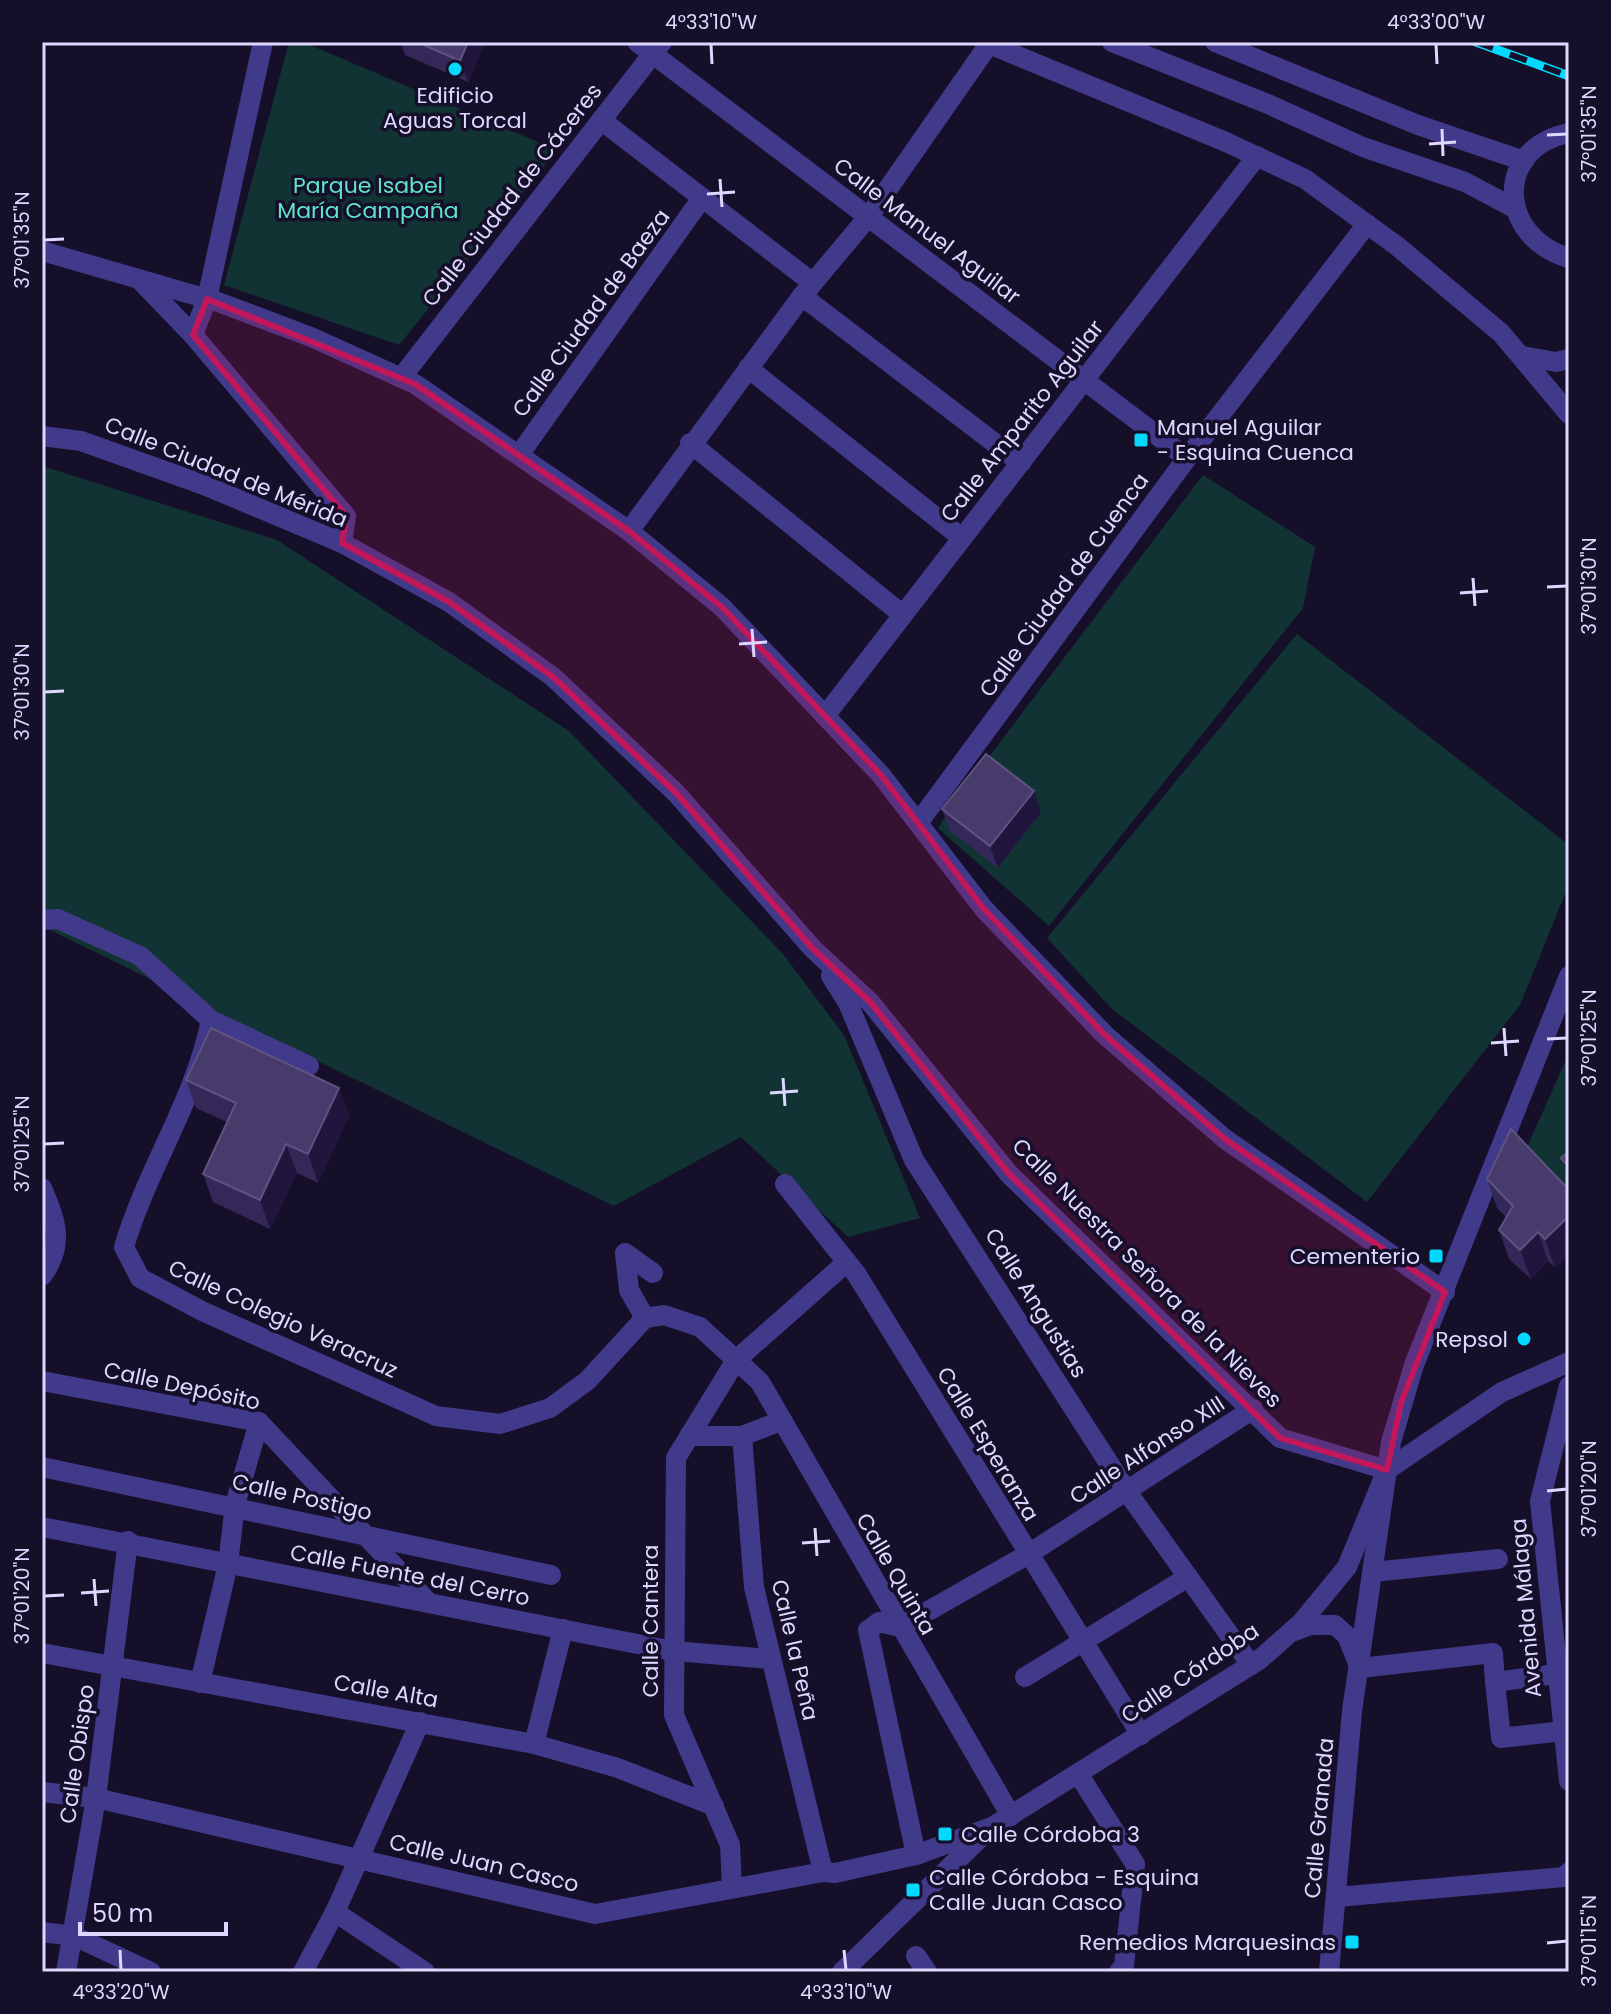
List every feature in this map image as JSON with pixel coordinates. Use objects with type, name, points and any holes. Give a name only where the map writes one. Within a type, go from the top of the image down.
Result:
[{"type":"street","points":[[193,335],[207,299],[263,42]]},
{"type":"street","points":[[1112,42],[1268,104],[1363,147],[1465,182],[1514,208],[1538,245],[1569,258]]},
{"type":"street","points":[[1215,42],[1418,125],[1524,161]]},
{"type":"street","points":[[629,531],[690,443],[869,216],[986,43],[1305,179],[1367,224],[1501,333],[1569,414]]},
{"type":"street","name":"Calle Manuel Aguilar","points":[[650,46],[1187,458]]},
{"type":"street","name":"Calle Ciudad de Cáceres","points":[[401,378],[601,120],[650,46]]},
{"type":"street","points":[[601,120],[702,198],[808,290],[1021,463]]},
{"type":"street","points":[[1514,208],[1516,177],[1524,161],[1538,146],[1569,133]]},
{"type":"street","name":"Calle Amparito Aguilar","points":[[825,716],[1257,156]]},
{"type":"street","name":"Calle Ciudad de Baeza","points":[[519,455],[702,198]]},
{"type":"street","name":"Calle Ciudad de Cuenca","points":[[918,823],[1187,458],[1367,224]]},
{"type":"street","points":[[42,251],[207,299],[311,337],[401,378],[629,531],[722,607],[881,775],[984,909],[1105,1035],[1225,1139],[1445,1292]]},
{"type":"street","points":[[138,278],[193,335],[346,516],[342,543]]},
{"type":"street","points":[[1521,356],[1556,362],[1569,359]]},
{"type":"street","points":[[748,368],[962,538]]},
{"type":"street","name":"Calle Ciudad de Mérida","points":[[42,436],[81,441],[204,485],[342,543],[449,602],[553,677],[676,793],[813,949]]},
{"type":"street","points":[[690,443],[903,615]]},
{"type":"street","points":[[42,920],[58,919],[140,956],[211,1020],[309,1066]]},
{"type":"street","name":"Calle Nuestra Señora de la Nieves","points":[[813,949],[870,1002],[1009,1174],[1280,1438],[1387,1470]]},
{"type":"street","name":"Calle Angustias","points":[[813,949],[848,1003],[914,1160],[1128,1493],[1251,1665]]},
{"type":"street","points":[[1387,1470],[1401,1403],[1569,976]]},
{"type":"street","name":"Calle Colegio Veracruz","points":[[211,1020],[206,1049],[136,1206],[124,1247],[140,1278],[202,1311],[436,1416],[500,1424],[550,1408],[587,1381],[645,1318]]},
{"type":"street","name":"Calle Esperanza","points":[[785,1184],[847,1262],[1027,1555],[1085,1640],[1141,1735]]},
{"type":"street","points":[[42,1188],[57,1222],[58,1245],[42,1276]]},
{"type":"street","points":[[653,1273],[625,1253],[629,1290],[645,1318],[664,1315],[700,1327],[736,1360]]},
{"type":"street","name":"Calle Cantera","points":[[732,1888],[730,1845],[674,1715],[676,1458],[736,1360],[847,1262]]},
{"type":"street","name":"Calle Quinta","points":[[736,1360],[760,1382],[1011,1816]]},
{"type":"street","points":[[1387,1470],[1502,1392],[1569,1362]]},
{"type":"street","name":"Calle Depósito","points":[[42,1381],[259,1422],[429,1603]]},
{"type":"street","name":"Avenida Málaga","points":[[1569,1386],[1540,1501],[1569,1781]]},
{"type":"street","name":"Calle Alfonso XIII","points":[[916,1855],[868,1630],[879,1622],[900,1627],[1027,1555],[1128,1493],[1253,1409]]},
{"type":"street","points":[[689,1436],[742,1436],[781,1421]]},
{"type":"street","points":[[200,1683],[228,1564],[235,1505],[259,1422]]},
{"type":"street","name":"Calle la Peña","points":[[742,1436],[754,1587],[823,1872]]},
{"type":"street","name":"Calle Postigo","points":[[42,1467],[235,1505],[551,1575]]},
{"type":"street","name":"Calle Granada","points":[[1329,1972],[1352,1711],[1387,1470]]},
{"type":"street","name":"Calle Córdoba","points":[[992,1827],[1251,1665],[1288,1634],[1352,1559],[1387,1470]]},
{"type":"street","name":"Calle Fuente del Cerro","points":[[42,1527],[128,1541],[228,1564],[673,1651],[771,1659]]},
{"type":"street","name":"Calle Obispo","points":[[66,1972],[96,1798],[128,1541]]},
{"type":"street","points":[[1373,1572],[1498,1559]]},
{"type":"street","points":[[1025,1677],[1188,1577]]},
{"type":"street","points":[[1288,1634],[1311,1625],[1335,1625],[1347,1636],[1360,1668],[1493,1653],[1501,1738],[1563,1731]]},
{"type":"street","points":[[534,1744],[563,1629]]},
{"type":"street","name":"Calle Alta","points":[[42,1653],[534,1744],[618,1768],[714,1806]]},
{"type":"street","points":[[1495,1682],[1556,1674]]},
{"type":"street","points":[[303,1972],[335,1912],[420,1722]]},
{"type":"street","points":[[1079,1775],[1135,1864],[1124,1966],[1119,1972]]},
{"type":"street","name":"Calle Juan Casco","points":[[42,1792],[96,1798],[595,1914],[823,1872],[835,1873],[916,1855],[992,1827]]},
{"type":"street","points":[[842,1972],[992,1827]]},
{"type":"street","points":[[916,1855],[927,1864],[921,1897]]},
{"type":"street","points":[[1337,1897],[1564,1877],[1569,1872]]},
{"type":"street","points":[[335,1912],[425,1972]]},
{"type":"street","points":[[42,1932],[74,1936],[151,1972]]},
{"type":"highlighted area","points":[[207,299],[415,384],[629,531],[722,607],[881,775],[984,909],[1105,1035],[1225,1139],[1445,1292],[1401,1403],[1387,1470],[1280,1438],[1009,1174],[870,1002],[813,949],[676,793],[553,677],[449,602],[342,543],[346,516],[193,335]]},
{"type":"green space","name":"Parque Isabel María Campaña","points":[[289,42],[303,42],[557,150],[399,345],[224,285]]},
{"type":"green space","points":[[42,466],[277,540],[569,731],[783,954],[844,1035],[920,1218],[848,1237],[741,1137],[614,1206],[42,926]]},
{"type":"green space","points":[[1203,475],[1315,547],[1303,608],[1049,926],[938,828],[953,804]]},
{"type":"green space","points":[[1297,634],[1569,845],[1569,884],[1520,1005],[1367,1202],[1112,1009],[1047,938]]},
{"type":"green space","points":[[1569,1053],[1569,1199],[1524,1154]]},
{"type":"building","points":[[417,42],[468,42],[460,61]]},
{"type":"building","points":[[986,754],[1034,791],[990,846],[942,809]]},
{"type":"building","points":[[211,1028],[339,1088],[308,1154],[286,1144],[260,1200],[203,1174],[236,1103],[186,1080]]},
{"type":"building","points":[[1511,1129],[1569,1190],[1569,1216],[1545,1239],[1538,1232],[1520,1250],[1499,1230],[1513,1206],[1487,1179]]},
{"type":"building","points":[[1569,1151],[1569,1159],[1565,1163],[1561,1158]]},
{"type":"railway","points":[[1476,42],[1569,76]]},
{"type":"place","name":"Edificio Aguas Torcal","points":[[455,69]]},
{"type":"place","name":"Manuel Aguilar - Esquina Cuenca","points":[[1141,440]]},
{"type":"place","name":"Cementerio","points":[[1436,1256]]},
{"type":"place","name":"Repsol","points":[[1524,1339]]},
{"type":"place","name":"Calle Córdoba 3","points":[[945,1834]]},
{"type":"place","name":"Calle Córdoba - Esquina Calle Juan Casco","points":[[913,1890]]},
{"type":"place","name":"Remedios Marquesinas","points":[[1352,1942]]}]
